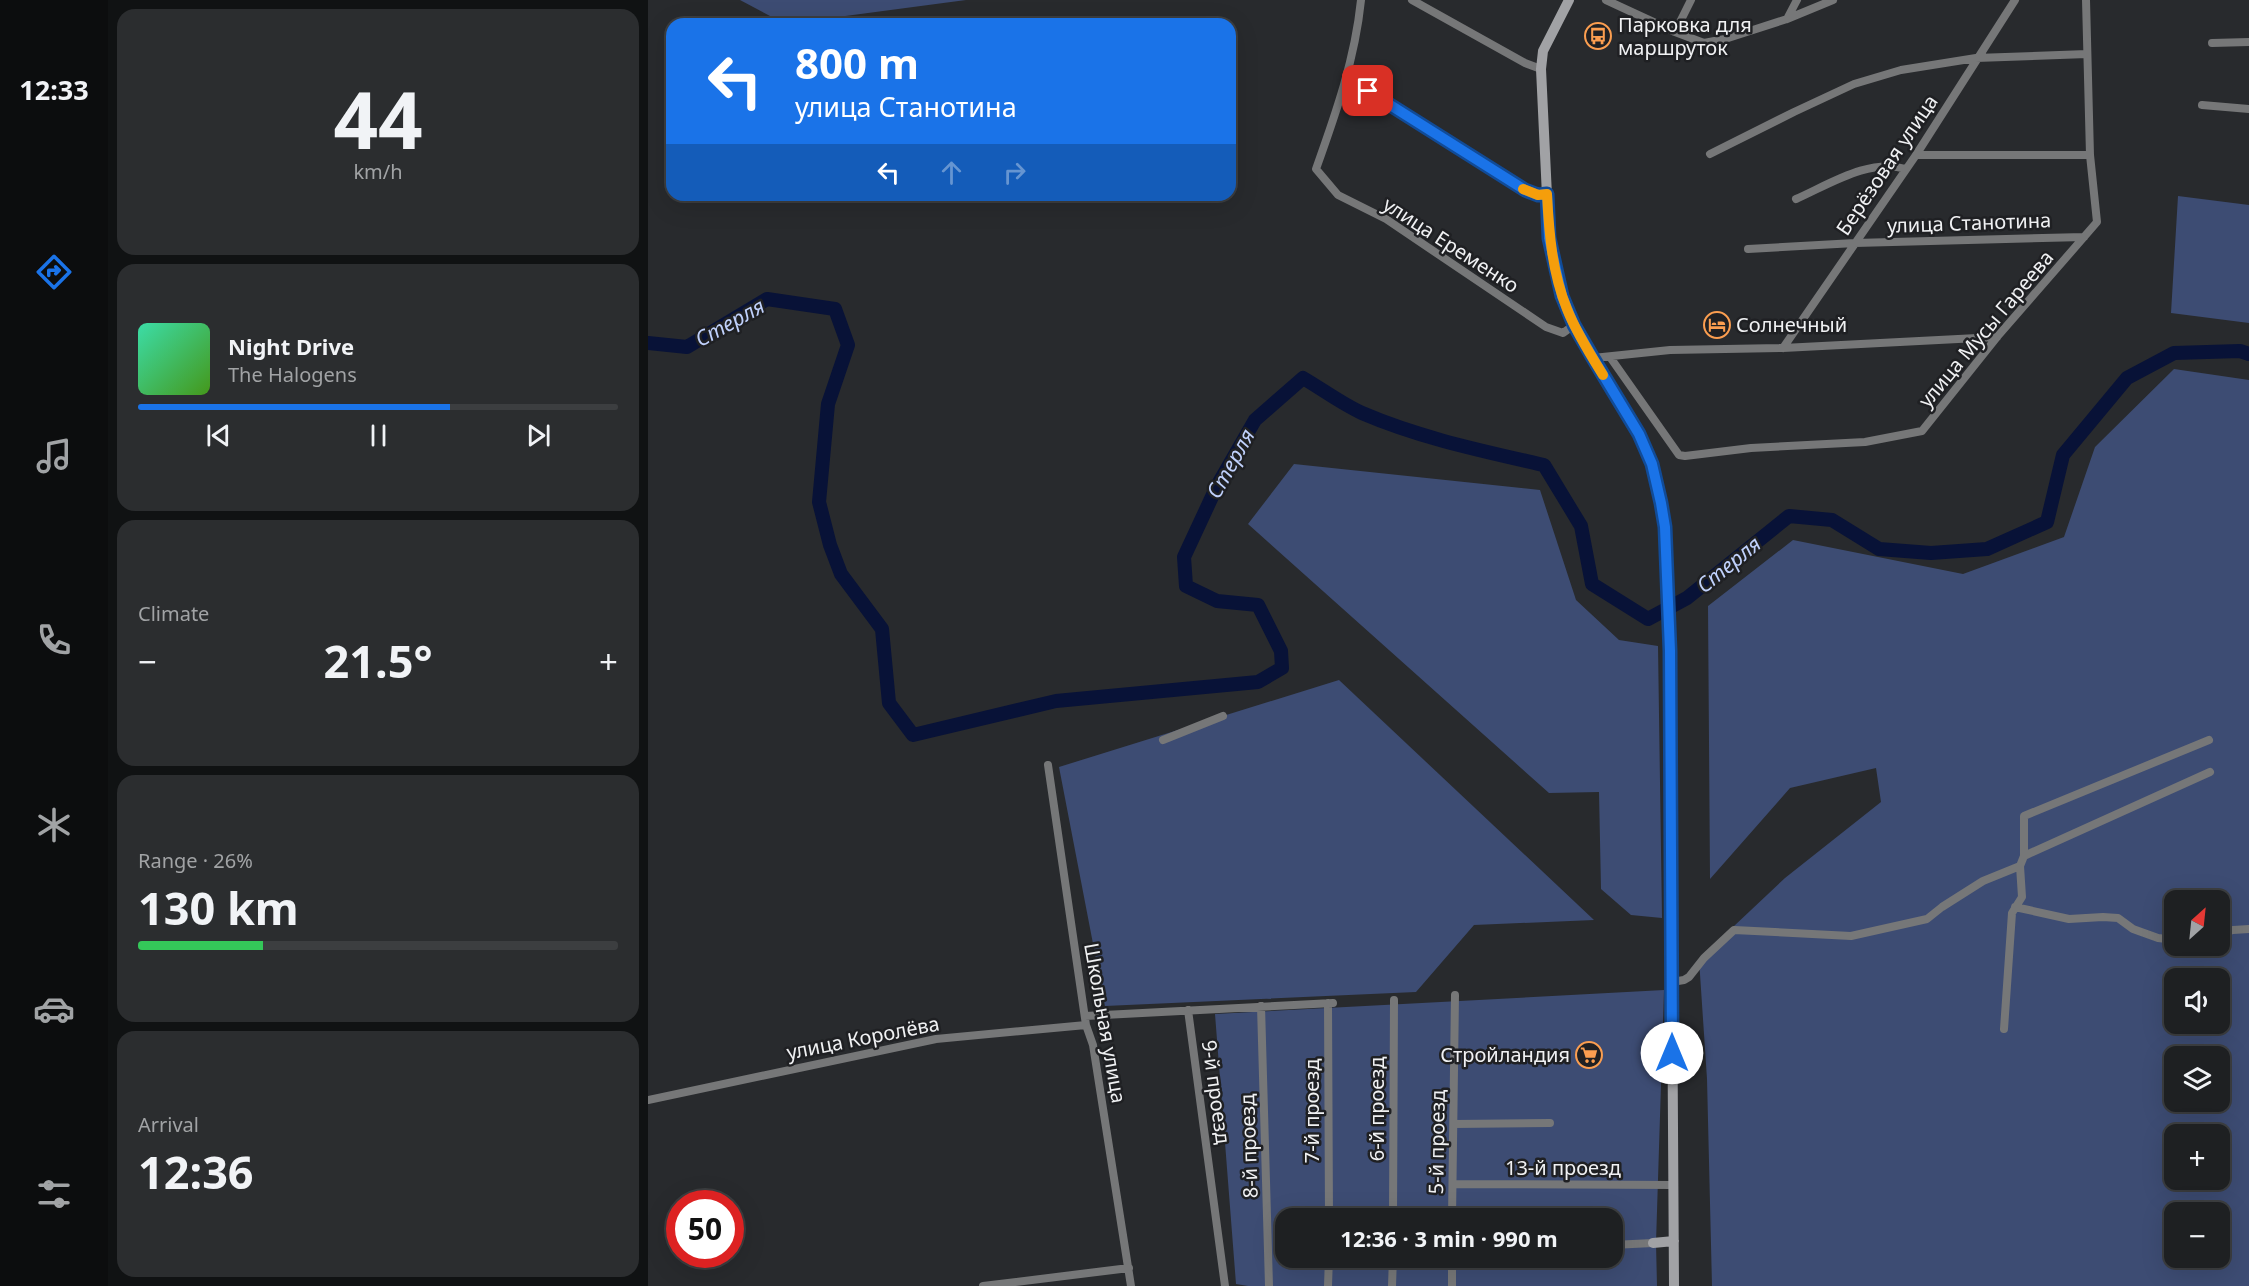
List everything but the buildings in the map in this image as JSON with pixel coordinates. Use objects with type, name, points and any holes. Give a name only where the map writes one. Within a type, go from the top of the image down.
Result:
[{"type":"main road","points":[[1569,0],[1543,51],[1541,69],[1549,238],[1557,279],[1574,325],[1639,434],[1652,464],[1661,503],[1667,569],[1670,651],[1674,1286]]},
{"type":"main road","points":[[1653,1243],[1674,1241]]},
{"type":"street","points":[[1361,0],[1359,27],[1348,78],[1525,190],[1538,195],[1547,194]]},
{"type":"street","points":[[1412,0],[1525,63],[1541,69]]},
{"type":"street","points":[[1606,0],[1704,43],[1725,39],[1787,19],[1833,0]]},
{"type":"street","points":[[1675,32],[1690,0]]},
{"type":"street","points":[[1787,19],[1797,0]]},
{"type":"street","name":"Берёзовая улица","points":[[1784,348],[1916,154],[2015,0]]},
{"type":"street","name":"улица Мусы Гареева","points":[[1610,357],[1679,455],[1752,448],[1865,442],[1922,431],[1997,337],[2097,222],[2090,155],[2086,0]]},
{"type":"street","points":[[2212,43],[2249,42]]},
{"type":"street","points":[[1710,154],[1854,84],[1901,70],[1976,58],[2087,54]]},
{"type":"street","name":"улица Еременко","points":[[1348,78],[1316,169],[1338,195],[1386,219],[1546,327],[1563,333],[1574,325]]},
{"type":"street","points":[[2202,105],[2249,109]]},
{"type":"street","points":[[1916,154],[2090,155]]},
{"type":"street","points":[[1796,199],[1872,166],[1895,166],[1906,169]]},
{"type":"street","name":"улица Станотина","points":[[1748,249],[1855,243],[2084,237]]},
{"type":"street","points":[[1593,358],[1670,350],[1784,348],[1997,337]]},
{"type":"street","points":[[1163,740],[1223,716]]},
{"type":"street","points":[[2004,1029],[2012,913],[2022,897],[2020,866],[2024,856],[2024,816],[2209,740]]},
{"type":"street","name":"Школьная улица","points":[[1048,765],[1086,1025],[1093,1045],[1131,1286]]},
{"type":"street","points":[[2024,856],[2210,772]]},
{"type":"street","points":[[1672,982],[1689,977],[1704,958],[1734,930],[1851,936],[1927,919],[1983,881],[2020,866]]},
{"type":"street","points":[[2015,907],[2069,919],[2118,918],[2133,929],[2164,939]]},
{"type":"street","points":[[2230,931],[2249,929]]},
{"type":"street","name":"5-й проезд","points":[[1452,1208],[1455,995]]},
{"type":"street","name":"6-й проезд","points":[[1393,1208],[1394,1000]]},
{"type":"street","name":"7-й проезд","points":[[1261,1006],[1330,1003],[1329,1208]]},
{"type":"street","points":[[1085,1016],[1261,1006]]},
{"type":"street","name":"8-й проезд","points":[[1261,1006],[1269,1286]]},
{"type":"street","name":"9-й проезд","points":[[1188,1010],[1225,1286]]},
{"type":"street","name":"улица Королёва","points":[[648,1100],[936,1039],[1086,1025]]},
{"type":"street","points":[[1454,1124],[1550,1123]]},
{"type":"street","name":"13-й проезд","points":[[1453,1184],[1673,1185]]},
{"type":"street","points":[[1623,1244],[1653,1243]]},
{"type":"street","points":[[983,1286],[1128,1268]]},
{"type":"street","points":[[1328,1286],[1329,1268]]},
{"type":"street","points":[[1392,1286],[1393,1268]]},
{"type":"street","points":[[1452,1268],[1452,1286]]},
{"type":"shaded area","points":[[740,0],[966,0],[830,18],[774,18]]},
{"type":"shaded area","points":[[2178,196],[2249,205],[2249,323],[2171,313]]},
{"type":"shaded area","points":[[2174,369],[2249,380],[2249,1286],[1712,1286],[1707,1079],[1699,959],[1785,878],[1881,802],[1876,768],[1790,788],[1710,879],[1708,606],[1793,540],[1963,574],[2064,537],[2095,447]]},
{"type":"shaded area","points":[[1294,464],[1540,490],[1576,600],[1619,640],[1658,646],[1662,918],[1631,915],[1601,889],[1599,792],[1549,793],[1248,524]]},
{"type":"shaded area","points":[[1339,680],[1594,920],[1474,925],[1416,992],[1105,1006],[1059,767]]},
{"type":"shaded area","points":[[1664,990],[1656,1243],[1657,1286],[1248,1286],[1236,1284],[1215,1014]]},
{"type":"waterway","name":"Стерля","points":[[648,343],[687,347],[767,299],[835,309],[848,345],[828,404],[819,502],[830,545],[841,574],[882,629],[889,703],[913,735],[1056,701],[1258,682],[1282,668],[1281,651],[1258,605],[1217,601],[1186,586],[1184,557],[1217,486],[1255,420],[1303,378],[1355,409],[1406,430],[1544,465],[1581,526],[1592,584],[1648,619],[1687,598],[1789,516],[1832,520],[1879,549],[1931,553],[1987,549],[2047,522],[2063,455],[2127,378],[2174,353],[2240,351],[2249,354]]},
{"type":"slow traffic","points":[[1523,189],[1538,195],[1547,194],[1549,238],[1562,296],[1574,325],[1603,375]]},
{"type":"place","name":"Парковка для маршруток","points":[[1598,36]]},
{"type":"place","name":"Солнечный","points":[[1717,325]]},
{"type":"place","name":"Стройландия","points":[[1589,1055]]},
{"type":"route","points":[[1368,91],[1525,190],[1538,195],[1547,194],[1549,238],[1557,279],[1567,311],[1639,434],[1652,464],[1665,527],[1670,651],[1672,1053]]}]
